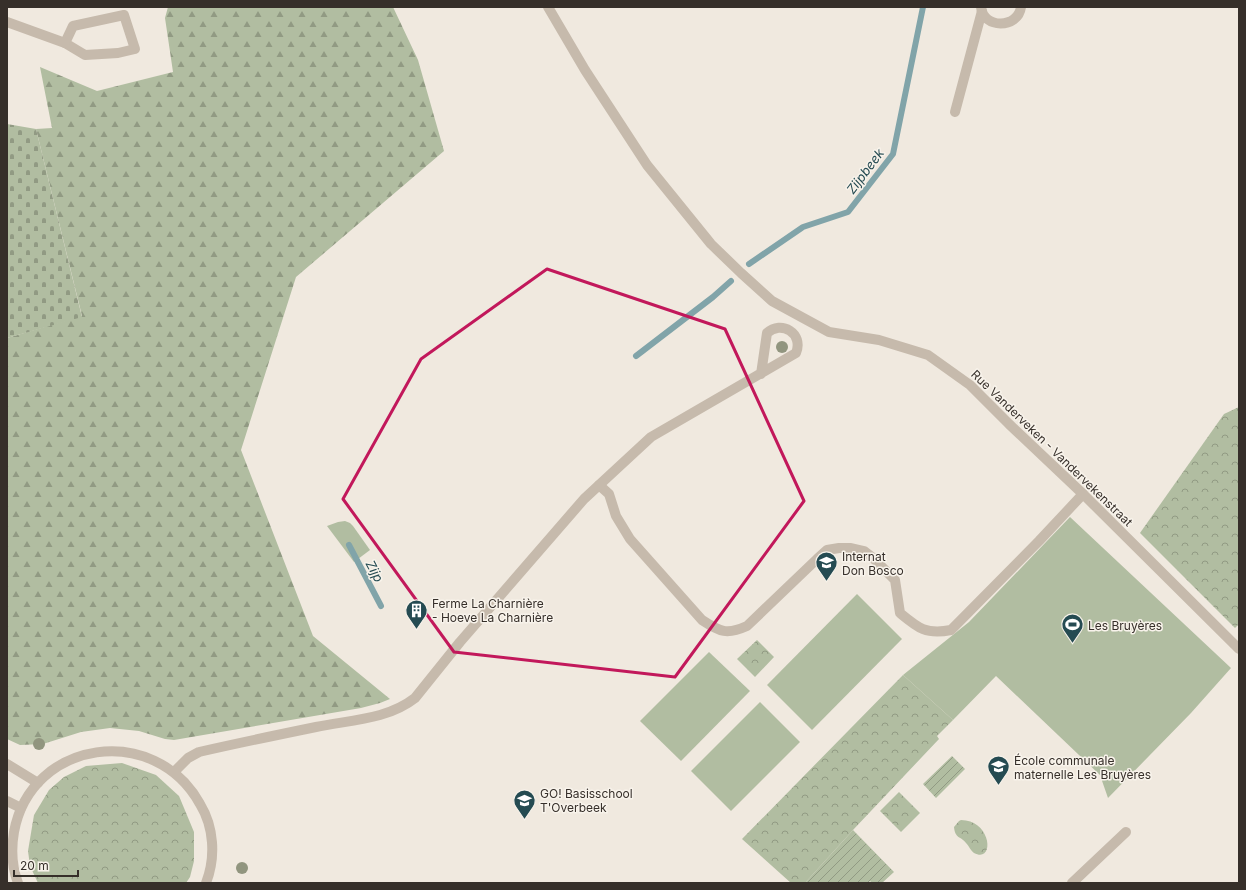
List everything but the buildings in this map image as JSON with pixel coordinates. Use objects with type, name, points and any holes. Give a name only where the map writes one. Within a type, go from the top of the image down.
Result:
[{"type":"street","name":"Rue Vanderveken - Vandervekenstraat","points":[[548,7],[585,70],[647,165],[711,244],[772,301],[829,332],[879,340],[928,355],[970,385],[1083,494],[1239,649]]},
{"type":"street","points":[[981,9],[989,20],[995,24],[1006,24],[1016,19],[1021,7]]},
{"type":"street","points":[[955,112],[981,9]]},
{"type":"street","points":[[7,22],[65,43],[85,55],[118,53],[135,49],[124,15],[73,26],[65,43]]},
{"type":"street","points":[[174,772],[188,758],[199,752],[318,726],[387,714],[406,705],[414,698],[460,642],[579,505],[599,485],[651,437],[761,374],[796,353],[799,347],[797,338],[791,331],[782,328],[771,329],[767,333],[761,374]]},
{"type":"street","points":[[599,485],[609,494],[616,516],[630,539],[702,620],[713,628],[725,631],[734,631],[747,626],[827,550],[839,548],[851,548],[864,551],[873,558],[895,580],[900,613],[919,628],[940,632],[951,630],[1083,494]]},
{"type":"street","points":[[13,880],[12,842],[15,825],[21,808],[38,783],[52,770],[68,761],[86,754],[104,751],[123,751],[141,754],[158,762],[174,772],[186,783],[196,796],[210,826],[212,842],[212,859],[206,883]]},
{"type":"street","points":[[7,764],[38,783]]},
{"type":"street","points":[[7,801],[21,808]]},
{"type":"street","points":[[1072,883],[1126,832]]},
{"type":"highlighted area","points":[[547,269],[725,329],[804,501],[675,677],[454,652],[343,499],[421,359]]},
{"type":"green space","points":[[168,7],[393,7],[418,60],[444,151],[296,277],[241,450],[313,636],[390,699],[361,708],[174,740],[165,739],[139,731],[110,728],[81,732],[43,744],[20,745],[7,739],[7,338],[82,316],[36,129],[52,128],[40,67],[97,91],[173,72],[165,18]]},
{"type":"green space","points":[[7,124],[36,129],[82,317],[7,338]]},
{"type":"green space","points":[[1239,407],[1239,624],[1235,628],[1140,533],[1224,414]]},
{"type":"green space","name":"Les Bruyères","points":[[1070,517],[1231,668],[1191,713],[1108,798],[1100,775],[996,676],[953,720],[903,675],[969,622]]},
{"type":"green space","points":[[345,521],[353,526],[370,550],[354,562],[327,526]]},
{"type":"green space","points":[[857,594],[902,639],[812,730],[767,685]]},
{"type":"green space","points":[[757,640],[774,657],[755,677],[737,659]]},
{"type":"green space","points":[[709,652],[750,691],[681,761],[640,721]]},
{"type":"green space","points":[[903,675],[953,720],[937,736],[939,739],[805,883],[791,883],[742,839]]},
{"type":"green space","points":[[760,702],[800,742],[731,811],[691,771]]},
{"type":"green space","points":[[952,756],[965,769],[936,798],[923,784]]},
{"type":"green space","points":[[122,763],[156,775],[179,796],[194,832],[194,861],[190,877],[186,883],[38,883],[30,866],[28,851],[34,815],[49,790],[64,777],[86,766]]},
{"type":"green space","points":[[899,792],[920,813],[901,832],[880,811]]},
{"type":"green space","points":[[961,820],[971,822],[979,827],[984,833],[987,841],[987,847],[985,852],[981,855],[974,853],[956,834],[954,827]]},
{"type":"green space","points":[[853,830],[894,872],[882,883],[872,883],[870,881],[868,883],[805,883]]},
{"type":"waterway","name":"Zijpbeek","points":[[749,264],[803,227],[848,212],[893,154],[923,7]]},
{"type":"waterway","name":"Zijpbeek","points":[[636,356],[713,297],[731,281]]},
{"type":"waterway","name":"Zijp","points":[[349,545],[381,606]]},
{"type":"place","name":"Internat Don Bosco","points":[[826,582]]},
{"type":"place","name":"Ferme La Charnière - Hoeve La Charnière","points":[[417,630]]},
{"type":"place","name":"Les Bruyères","points":[[1073,644]]},
{"type":"place","name":"École communale maternelle Les Bruyères","points":[[999,786]]},
{"type":"place","name":"GO! Basisschool T'Overbeek","points":[[525,820]]}]
